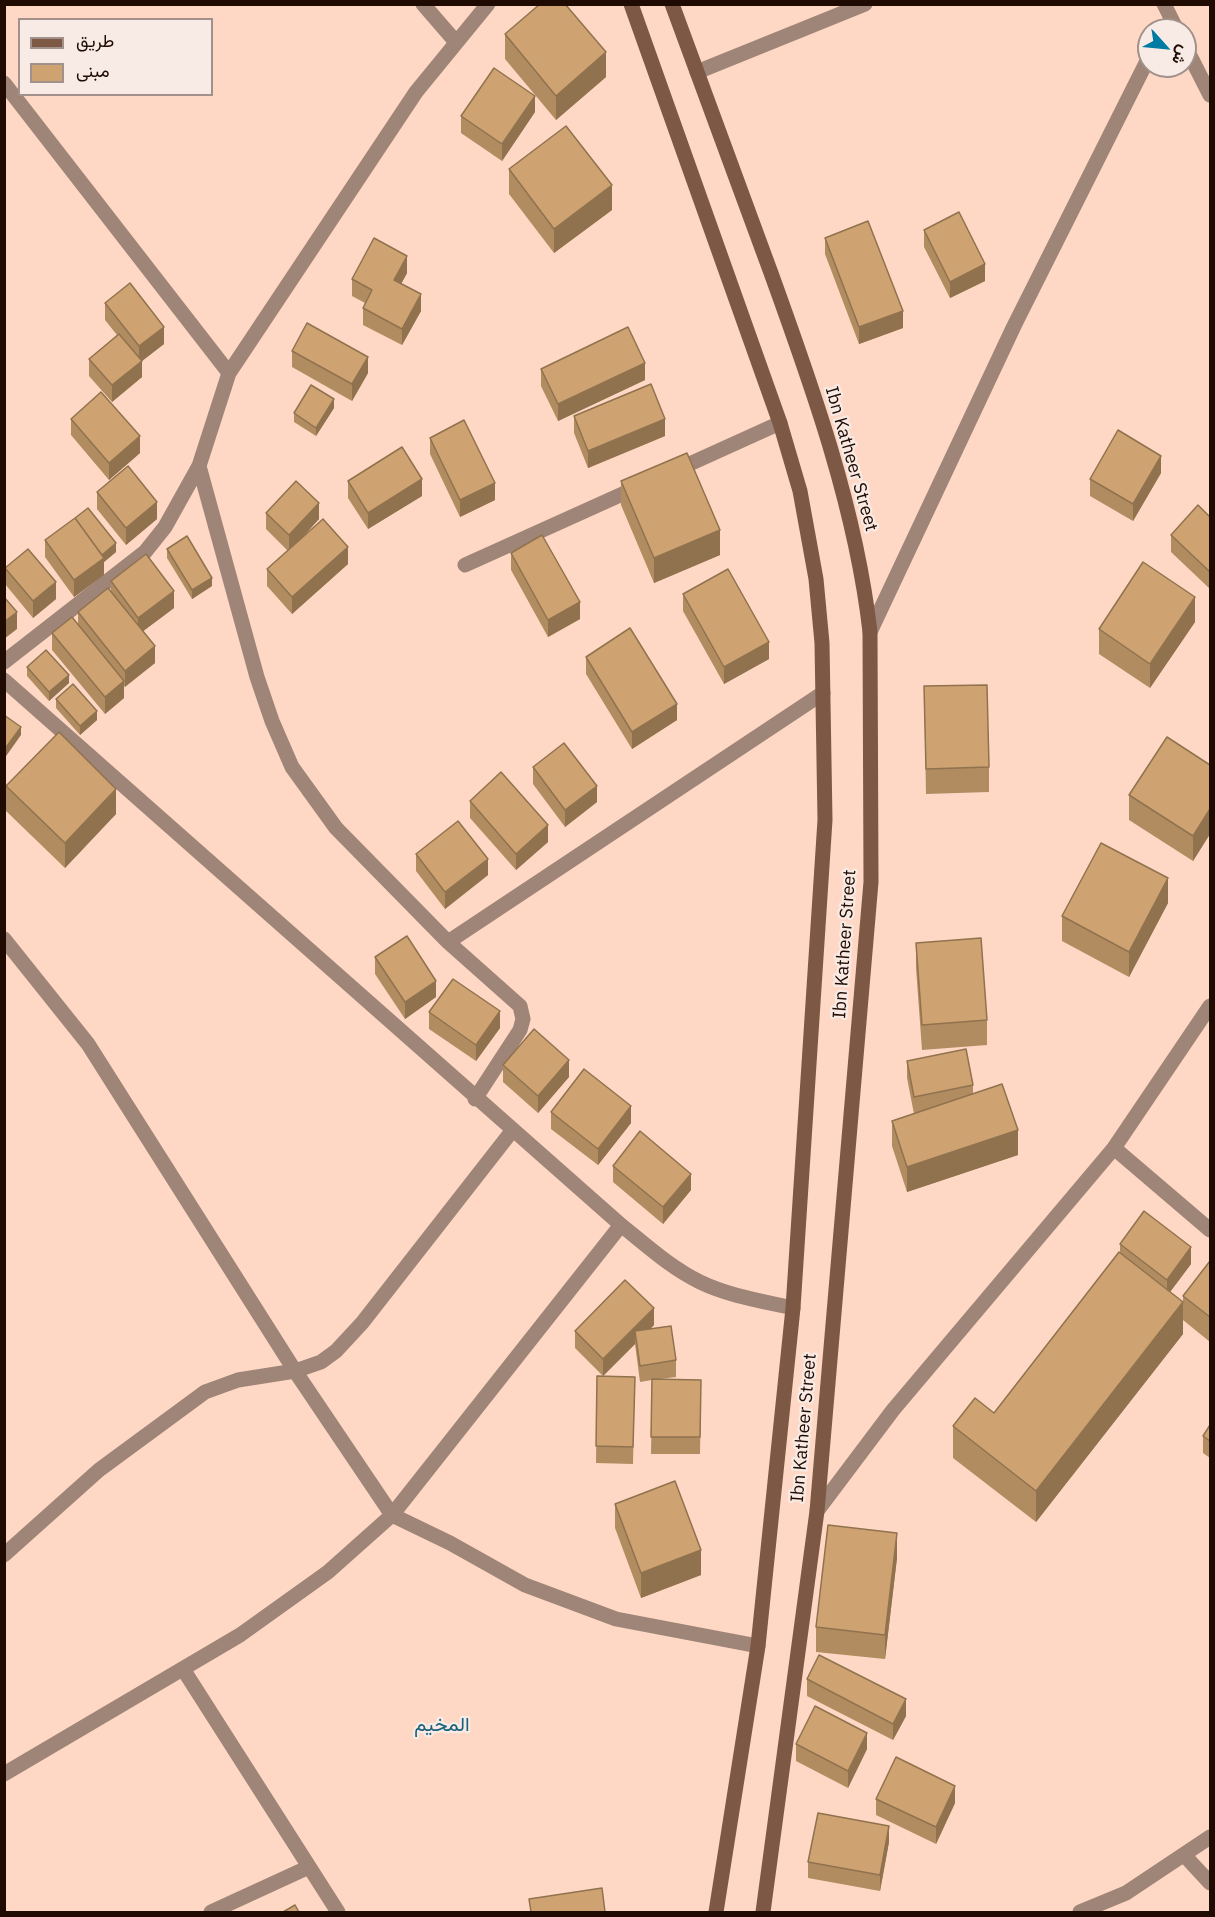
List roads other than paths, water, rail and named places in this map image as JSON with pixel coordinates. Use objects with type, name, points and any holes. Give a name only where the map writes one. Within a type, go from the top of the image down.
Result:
[{"type":"street","points":[[423,4],[455,41]]},
{"type":"street","points":[[4,662],[145,552],[165,527],[199,466],[229,373],[416,92],[455,41],[488,4]]},
{"type":"street","name":"Ibn Katheer Street","points":[[631,4],[780,423],[800,491],[816,579],[822,643],[825,820],[793,1308],[758,1646],[716,1912]]},
{"type":"street","name":"Ibn Katheer Street","points":[[672,4],[799,350],[837,473],[866,593],[870,632],[871,882],[817,1512],[763,1912]]},
{"type":"street","points":[[697,72],[865,4]]},
{"type":"street","points":[[1197,70],[1210,95]]},
{"type":"street","points":[[870,632],[1014,326],[1138,78]]},
{"type":"street","points":[[4,83],[229,373]]},
{"type":"street","points":[[465,566],[780,423]]},
{"type":"street","points":[[199,466],[257,677],[272,721],[292,767],[336,828],[448,942],[520,1006],[523,1013],[520,1030],[476,1098]]},
{"type":"street","points":[[4,680],[621,1226],[681,1272],[700,1282],[720,1290],[793,1308]]},
{"type":"street","points":[[448,942],[823,693]]},
{"type":"street","points":[[4,939],[88,1044],[295,1371],[392,1515],[450,1543],[525,1585],[616,1619],[758,1646]]},
{"type":"street","points":[[817,1512],[893,1410],[1114,1148],[1210,1006]]},
{"type":"street","points":[[4,1555],[99,1470],[205,1392],[238,1380],[295,1371],[329,1356],[363,1323],[512,1131]]},
{"type":"street","points":[[1114,1148],[1210,1230]]},
{"type":"street","points":[[4,1774],[183,1669],[286,1604],[392,1515],[621,1226]]},
{"type":"street","points":[[183,1669],[338,1912]]},
{"type":"street","points":[[1080,1912],[1126,1893],[1185,1856],[1210,1837]]},
{"type":"street","points":[[1185,1856],[1210,1883]]},
{"type":"street","points":[[211,1912],[309,1867]]},
{"type":"district","name":"المخيم","points":[[442,1725]]}]
